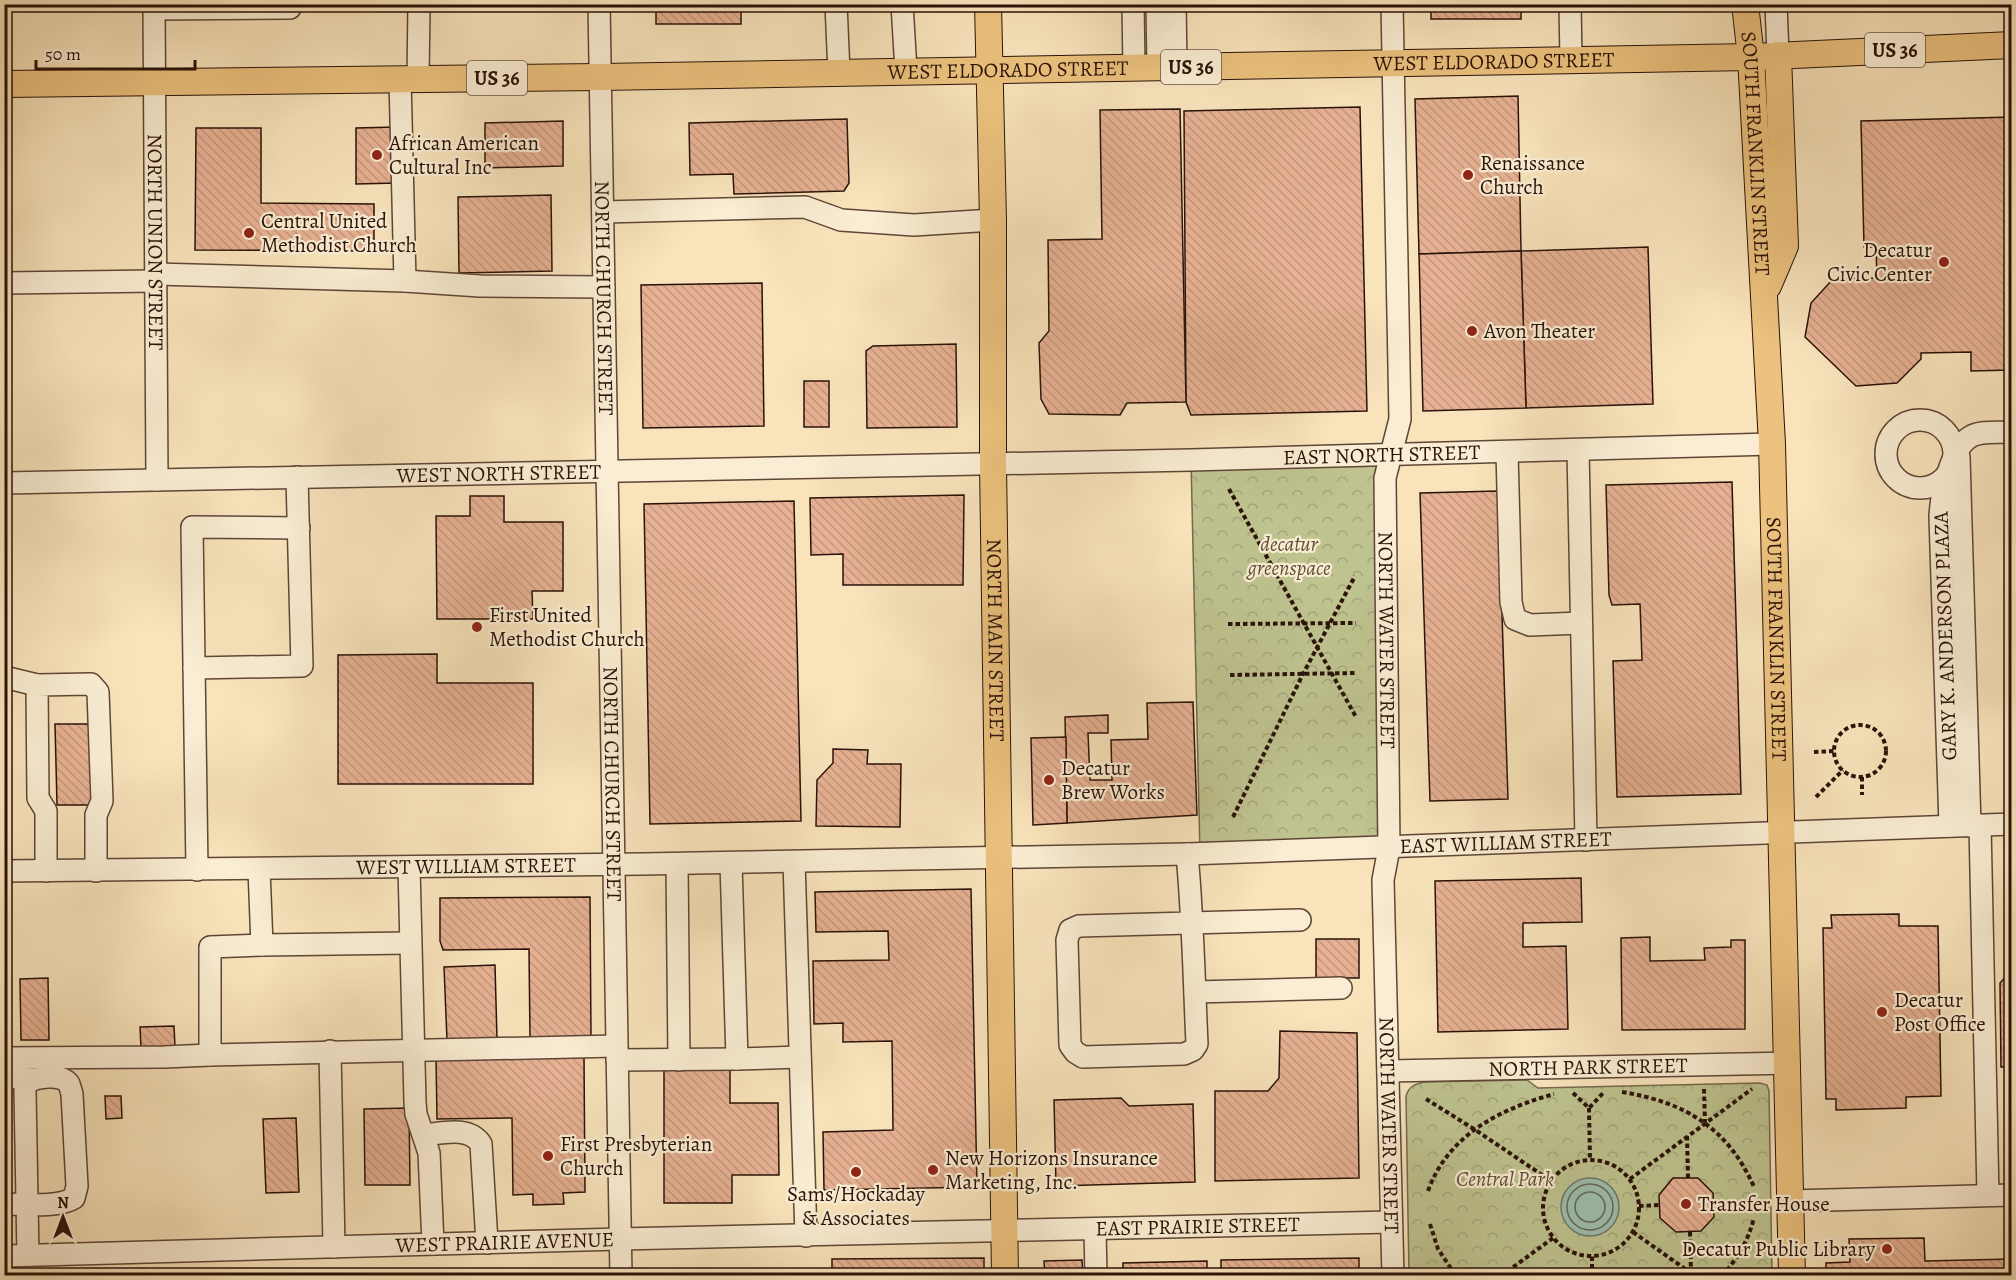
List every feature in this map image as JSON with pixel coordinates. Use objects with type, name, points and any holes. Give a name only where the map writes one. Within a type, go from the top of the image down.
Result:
[{"type":"main road","name":"NORTH MAIN STREET","points":[[988,4],[993,220],[993,465],[1005,1275]]},
{"type":"main road","name":"SOUTH FRANKLIN STREET","points":[[1745,4],[1765,292],[1772,444],[1792,1275]]},
{"type":"main road","name":"WEST ELDORADO STREET","points":[[4,84],[1393,64],[1750,57],[2012,45]]},
{"type":"main road","points":[[1765,292],[1785,246],[1778,55]]},
{"type":"street","points":[[405,281],[409,79],[419,4]]},
{"type":"street","name":"NORTH CHURCH STREET","points":[[599,4],[621,1275]]},
{"type":"street","points":[[836,4],[839,73]]},
{"type":"street","points":[[902,4],[906,71]]},
{"type":"street","points":[[1133,4],[1156,67]]},
{"type":"street","points":[[1156,67],[1157,4]]},
{"type":"street","points":[[1156,67],[1175,4]]},
{"type":"street","name":"NORTH WATER STREET","points":[[1392,4],[1400,419],[1384,478],[1389,848],[1383,880],[1393,1275]]},
{"type":"street","points":[[1570,4],[1571,60]]},
{"type":"street","points":[[1776,4],[1778,55]]},
{"type":"street","points":[[154,7],[290,8]]},
{"type":"street","name":"NORTH UNION STREET","points":[[154,7],[157,480]]},
{"type":"street","points":[[603,212],[805,207],[841,220],[914,225],[993,220]]},
{"type":"street","points":[[4,283],[156,278],[405,281],[480,286],[604,287]]},
{"type":"street","points":[[1937,425],[1947,434],[1956,457],[1942,479],[1931,486],[1919,487],[1901,482],[1889,468],[1886,456],[1887,444],[1897,429],[1914,420],[1926,421],[1957,432],[1977,434],[2012,432]]},
{"type":"street","name":"GARY K. ANDERSON PLAZA","points":[[1977,434],[1966,441],[1956,457],[1942,491],[1940,517],[1967,826],[1988,1195]]},
{"type":"street","name":"EAST NORTH STREET","points":[[993,465],[1772,444]]},
{"type":"street","points":[[1578,450],[1586,840]]},
{"type":"street","points":[[1508,452],[1511,602],[1515,619],[1530,625],[1581,623]]},
{"type":"street","name":"WEST NORTH STREET","points":[[4,483],[993,465]]},
{"type":"street","points":[[194,668],[302,666],[297,477]]},
{"type":"street","points":[[197,870],[192,527],[299,528]]},
{"type":"street","points":[[4,677],[37,685],[91,684],[98,692],[102,801],[96,815],[96,871]]},
{"type":"street","points":[[37,685],[38,798],[46,811],[46,871]]},
{"type":"street","name":"EAST WILLIAM STREET","points":[[998,859],[1389,848],[2012,824]]},
{"type":"street","points":[[1187,854],[1192,922],[1197,1044],[1192,1050],[1184,1053],[1083,1057],[1074,1052],[1070,1045],[1067,940],[1070,930],[1079,926],[1192,922],[1300,920]]},
{"type":"street","name":"WEST WILLIAM STREET","points":[[4,871],[998,859]]},
{"type":"street","points":[[794,862],[806,1236]]},
{"type":"street","points":[[731,863],[737,1059]]},
{"type":"street","points":[[677,864],[679,1060]]},
{"type":"street","points":[[409,867],[416,1114],[429,1153],[434,1245]]},
{"type":"street","points":[[259,869],[262,945]]},
{"type":"street","points":[[210,1055],[210,946],[410,943]]},
{"type":"street","points":[[1195,992],[1341,988]]},
{"type":"street","points":[[4,1058],[164,1057],[414,1049],[617,1053],[679,1060],[800,1057]]},
{"type":"street","points":[[330,1051],[334,1247]]},
{"type":"street","name":"NORTH PARK STREET","points":[[1388,1071],[1787,1063]]},
{"type":"street","points":[[4,1077],[61,1078],[68,1083],[72,1094],[77,1186],[74,1198],[67,1203],[4,1204]]},
{"type":"street","points":[[28,1256],[25,1091],[26,1083],[33,1079]]},
{"type":"street","points":[[424,1135],[457,1132],[477,1137],[481,1144],[487,1243]]},
{"type":"street","points":[[1791,1201],[2012,1195]]},
{"type":"street","name":"EAST PRAIRIE STREET","points":[[1004,1232],[1391,1222]]},
{"type":"street","points":[[1095,1230],[1096,1275]]},
{"type":"street","name":"WEST PRAIRIE AVENUE","points":[[4,1256],[620,1239],[1004,1232]]},
{"type":"path","points":[[1229,489],[1356,717]]},
{"type":"path","points":[[1233,817],[1303,674],[1355,576]]},
{"type":"path","points":[[1228,624],[1356,623]]},
{"type":"path","points":[[1230,675],[1356,673]]},
{"type":"path","points":[[1866,726],[1880,733],[1886,743],[1885,760],[1875,773],[1862,777],[1853,776],[1843,770],[1837,762],[1834,751],[1839,737],[1851,727],[1866,726]]},
{"type":"path","points":[[1814,752],[1834,751]]},
{"type":"path","points":[[1816,797],[1843,770]]},
{"type":"path","points":[[1862,777],[1862,795]]},
{"type":"path","points":[[1704,1089],[1705,1123]]},
{"type":"path","points":[[1630,1179],[1752,1089]]},
{"type":"path","points":[[1590,1160],[1589,1108],[1604,1092]]},
{"type":"path","points":[[1622,1092],[1644,1096],[1667,1104],[1705,1123],[1731,1146],[1754,1187]]},
{"type":"path","points":[[1573,1093],[1589,1108]]},
{"type":"path","points":[[1428,1191],[1433,1178],[1447,1156],[1474,1129],[1513,1108],[1554,1094]]},
{"type":"path","points":[[1426,1098],[1551,1181]]},
{"type":"path","points":[[1687,1135],[1688,1178]]},
{"type":"path","points":[[1590,1160],[1612,1165],[1630,1179],[1637,1193],[1639,1206],[1639,1216],[1633,1232],[1616,1250],[1592,1256],[1568,1251],[1553,1238],[1543,1214],[1544,1197],[1551,1181],[1570,1164],[1590,1160]]},
{"type":"path","points":[[1713,1203],[1754,1203]]},
{"type":"path","points":[[1639,1206],[1659,1205]]},
{"type":"path","points":[[1722,1275],[1741,1252],[1751,1232],[1754,1218]]},
{"type":"path","points":[[1430,1224],[1438,1250],[1456,1275]]},
{"type":"path","points":[[1633,1232],[1693,1274]]},
{"type":"path","points":[[1690,1232],[1693,1274]]},
{"type":"path","points":[[1501,1275],[1553,1238]]},
{"type":"path","points":[[1592,1256],[1592,1275]]},
{"type":"green space","name":"decatur greenspace","points":[[1391,455],[1389,848],[1200,854],[1191,460]]},
{"type":"green space","name":"Central Park","points":[[1527,1080],[1538,1088],[1760,1083],[1767,1085],[1769,1091],[1772,1275],[1409,1275],[1406,1096],[1409,1090],[1424,1082]]},
{"type":"water","points":[[1590,1178],[1606,1183],[1614,1191],[1619,1207],[1614,1223],[1606,1231],[1590,1236],[1574,1231],[1566,1223],[1561,1207],[1566,1191],[1574,1183]]},
{"type":"building","points":[[501,4],[547,4],[547,6],[501,8]]},
{"type":"building","points":[[656,4],[741,4],[741,24],[656,24]]},
{"type":"building","points":[[1431,4],[1521,4],[1521,19],[1431,19]]},
{"type":"building","name":"Renaissance Church","points":[[1518,96],[1521,251],[1419,254],[1415,99]]},
{"type":"building","points":[[1360,107],[1367,411],[1191,415],[1186,402],[1184,111]]},
{"type":"building","points":[[1180,109],[1186,402],[1127,403],[1120,415],[1049,414],[1041,399],[1039,343],[1049,331],[1048,240],[1102,239],[1100,110]]},
{"type":"building","name":"Decatur Civic Center","points":[[2012,117],[2012,370],[1971,371],[1971,352],[1921,353],[1921,359],[1897,383],[1856,386],[1805,337],[1811,303],[1833,279],[1877,278],[1876,247],[1864,247],[1861,121]]},
{"type":"building","points":[[847,119],[849,183],[844,191],[734,194],[733,174],[690,175],[689,123]]},
{"type":"building","points":[[563,121],[563,166],[485,168],[485,123]]},
{"type":"building","name":"African American Cultural Inc","points":[[397,127],[397,183],[356,184],[356,128]]},
{"type":"building","points":[[196,128],[261,128],[261,203],[374,204],[374,251],[195,250]]},
{"type":"building","points":[[551,195],[552,271],[459,273],[458,197]]},
{"type":"building","points":[[1648,247],[1653,404],[1526,408],[1521,251]]},
{"type":"building","name":"Avon Theater","points":[[1521,251],[1526,408],[1423,411],[1419,254]]},
{"type":"building","points":[[762,283],[764,426],[643,428],[641,285]]},
{"type":"building","points":[[956,344],[957,427],[867,428],[866,351],[873,346]]},
{"type":"building","points":[[804,381],[829,381],[829,427],[804,427]]},
{"type":"building","points":[[1732,482],[1741,794],[1617,797],[1613,661],[1642,660],[1640,604],[1612,605],[1609,595],[1606,485]]},
{"type":"building","points":[[1498,491],[1508,799],[1430,801],[1420,493]]},
{"type":"building","points":[[964,495],[963,585],[843,585],[843,554],[811,555],[810,498]]},
{"type":"building","points":[[470,496],[504,496],[504,522],[563,522],[563,591],[532,591],[533,619],[437,619],[436,516],[470,516]]},
{"type":"building","points":[[794,501],[801,821],[650,824],[644,504]]},
{"type":"building","points":[[437,654],[437,683],[533,683],[533,784],[338,784],[338,655]]},
{"type":"building","points":[[1193,702],[1197,815],[1067,823],[1065,717],[1108,715],[1108,733],[1088,733],[1090,780],[1112,780],[1111,740],[1148,739],[1147,703]]},
{"type":"building","points":[[55,724],[94,724],[95,805],[57,805]]},
{"type":"building","name":"Decatur Brew Works","points":[[1066,737],[1067,823],[1033,825],[1031,738]]},
{"type":"building","points":[[833,749],[868,750],[867,764],[901,764],[900,827],[816,826],[817,780],[833,763]]},
{"type":"building","points":[[1581,878],[1582,922],[1523,923],[1523,947],[1566,946],[1568,1029],[1438,1032],[1435,881]]},
{"type":"building","points":[[971,889],[977,1187],[824,1190],[823,1132],[893,1130],[892,1041],[843,1042],[843,1023],[814,1024],[813,961],[889,960],[888,931],[816,932],[815,892]]},
{"type":"building","points":[[590,897],[591,1038],[530,1038],[529,949],[443,950],[440,941],[440,898]]},
{"type":"building","name":"Decatur Post Office","points":[[1899,914],[1899,926],[1938,926],[1941,1096],[1906,1097],[1906,1108],[1836,1110],[1836,1099],[1826,1099],[1823,928],[1832,928],[1831,915]]},
{"type":"building","points":[[1650,937],[1650,961],[1705,960],[1704,948],[1731,947],[1731,940],[1745,940],[1745,1029],[1622,1030],[1621,938]]},
{"type":"building","points":[[1316,939],[1359,939],[1359,978],[1316,978]]},
{"type":"building","points":[[495,965],[497,1039],[447,1040],[444,967]]},
{"type":"building","points":[[2012,970],[2012,1067],[2001,1067],[2000,983]]},
{"type":"building","points":[[48,978],[49,1040],[21,1040],[20,979]]},
{"type":"building","points":[[174,1026],[175,1047],[141,1048],[140,1027]]},
{"type":"building","points":[[1280,1031],[1357,1033],[1359,1178],[1215,1181],[1215,1091],[1268,1091],[1279,1078]]},
{"type":"building","points":[[584,1056],[585,1192],[563,1193],[564,1204],[533,1205],[533,1194],[513,1195],[512,1118],[437,1119],[436,1057]]},
{"type":"building","points":[[730,1068],[730,1103],[778,1103],[779,1175],[732,1175],[732,1203],[664,1203],[664,1069]]},
{"type":"building","points":[[105,1096],[121,1096],[122,1118],[106,1119]]},
{"type":"building","points":[[1121,1098],[1129,1106],[1193,1104],[1195,1182],[1056,1186],[1054,1100]]},
{"type":"building","points":[[409,1108],[410,1185],[365,1185],[364,1109]]},
{"type":"building","points":[[296,1118],[299,1192],[266,1193],[263,1119]]},
{"type":"building","name":"Transfer House","points":[[1673,1178],[1698,1178],[1713,1193],[1714,1217],[1701,1231],[1676,1232],[1660,1218],[1659,1195]]},
{"type":"building","name":"Decatur Public Library","points":[[1924,1238],[1925,1261],[2012,1259],[2012,1276],[1826,1276],[1826,1263],[1850,1262],[1849,1239]]},
{"type":"building","points":[[984,1258],[984,1276],[832,1276],[832,1259]]},
{"type":"building","points":[[1359,1258],[1359,1276],[1221,1276],[1221,1260]]},
{"type":"building","points":[[1082,1260],[1083,1276],[1045,1276],[1044,1261]]},
{"type":"building","points":[[1207,1261],[1207,1276],[1123,1276],[1123,1263]]},
{"type":"building","points":[[776,1272],[776,1276],[700,1276],[700,1275]]},
{"type":"place","name":"African American Cultural Inc","points":[[377,155]]},
{"type":"place","name":"Renaissance Church","points":[[1468,175]]},
{"type":"place","name":"Central United Methodist Church","points":[[249,233]]},
{"type":"place","name":"Decatur Civic Center","points":[[1944,262]]},
{"type":"place","name":"Avon Theater","points":[[1472,331]]},
{"type":"place","name":"First United Methodist Church","points":[[477,627]]},
{"type":"place","name":"Decatur Brew Works","points":[[1049,780]]},
{"type":"place","name":"Decatur Post Office","points":[[1882,1012]]},
{"type":"place","name":"First Presbyterian Church","points":[[548,1156]]},
{"type":"place","name":"New Horizons Insurance Marketing, Inc.","points":[[933,1170]]},
{"type":"place","name":"Sams/Hockaday & Associates","points":[[856,1172]]},
{"type":"place","name":"Transfer House","points":[[1686,1204]]},
{"type":"place","name":"Decatur Public Library","points":[[1887,1249]]}]
